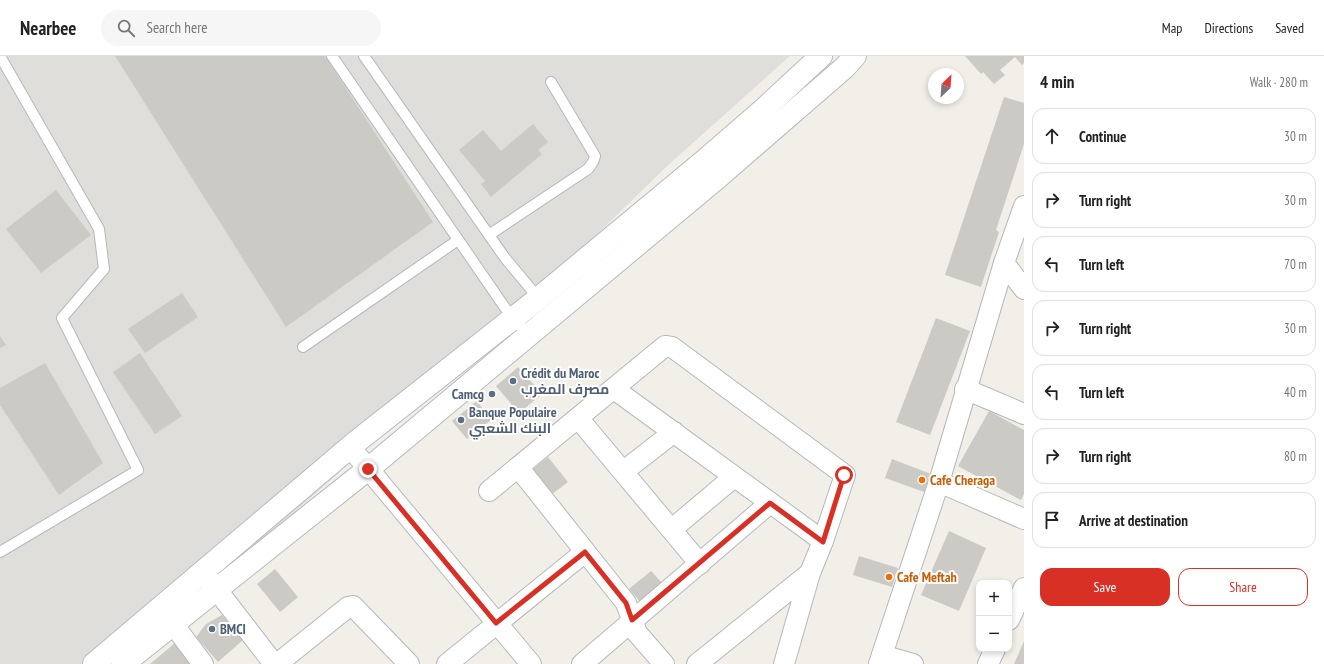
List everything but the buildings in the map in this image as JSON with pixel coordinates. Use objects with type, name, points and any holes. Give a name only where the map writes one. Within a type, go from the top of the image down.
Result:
[{"type":"street","points":[[123,664],[368,469],[529,334],[545,306],[821,56]]},
{"type":"street","points":[[94,664],[350,447],[512,318],[545,306],[717,178],[844,68],[855,56]]},
{"type":"street","points":[[704,161],[717,178]]},
{"type":"street","points":[[913,664],[880,659],[939,482],[1004,263],[1024,206]]},
{"type":"street","points":[[1004,263],[1024,289]]},
{"type":"street","points":[[489,491],[665,346],[672,347],[844,473],[845,477],[823,542],[810,573],[784,664]]},
{"type":"street","points":[[614,389],[823,542]]},
{"type":"street","points":[[966,389],[1024,414]]},
{"type":"street","points":[[578,418],[624,471],[700,564]]},
{"type":"street","points":[[624,471],[674,432]]},
{"type":"street","points":[[350,447],[531,664]]},
{"type":"street","points":[[518,467],[626,603],[637,633],[664,664]]},
{"type":"street","points":[[672,529],[734,477]]},
{"type":"street","points":[[939,482],[1024,519]]},
{"type":"street","points":[[582,664],[770,503]]},
{"type":"street","points":[[447,664],[585,552]]},
{"type":"street","points":[[203,572],[274,664]]},
{"type":"street","points":[[697,664],[810,573]]},
{"type":"street","points":[[1011,616],[1024,588]]},
{"type":"street","points":[[277,664],[348,606],[352,606],[409,664]]},
{"type":"street","points":[[173,624],[203,664]]},
{"type":"street","points":[[988,664],[994,652]]},
{"type":"lane","points":[[0,56],[99,229],[104,269],[62,318],[138,470],[0,552]]},
{"type":"lane","points":[[332,56],[512,318],[529,334]]},
{"type":"lane","points":[[364,56],[505,258],[545,306]]},
{"type":"lane","points":[[489,235],[588,169],[593,162],[595,156],[551,82]]},
{"type":"lane","points":[[303,347],[458,240]]},
{"type":"shaded area","points":[[0,56],[790,56],[665,168],[505,324],[125,664],[0,664]]},
{"type":"place","name":"Crédit du Maroc مصرف المغرب","points":[[513,381]]},
{"type":"place","name":"Camcg","points":[[492,394]]},
{"type":"place","name":"Banque Populaire البنك الشعبي","points":[[461,420]]},
{"type":"place","name":"Cafe Cheraga","points":[[922,480]]},
{"type":"place","name":"Cafe Meftah","points":[[889,577]]},
{"type":"place","name":"BMCI","points":[[212,629]]},
{"type":"route","points":[[368,469],[496,623],[585,552],[626,603],[631,612],[632,620],[700,564],[770,503],[823,542],[845,477],[844,475]]}]
